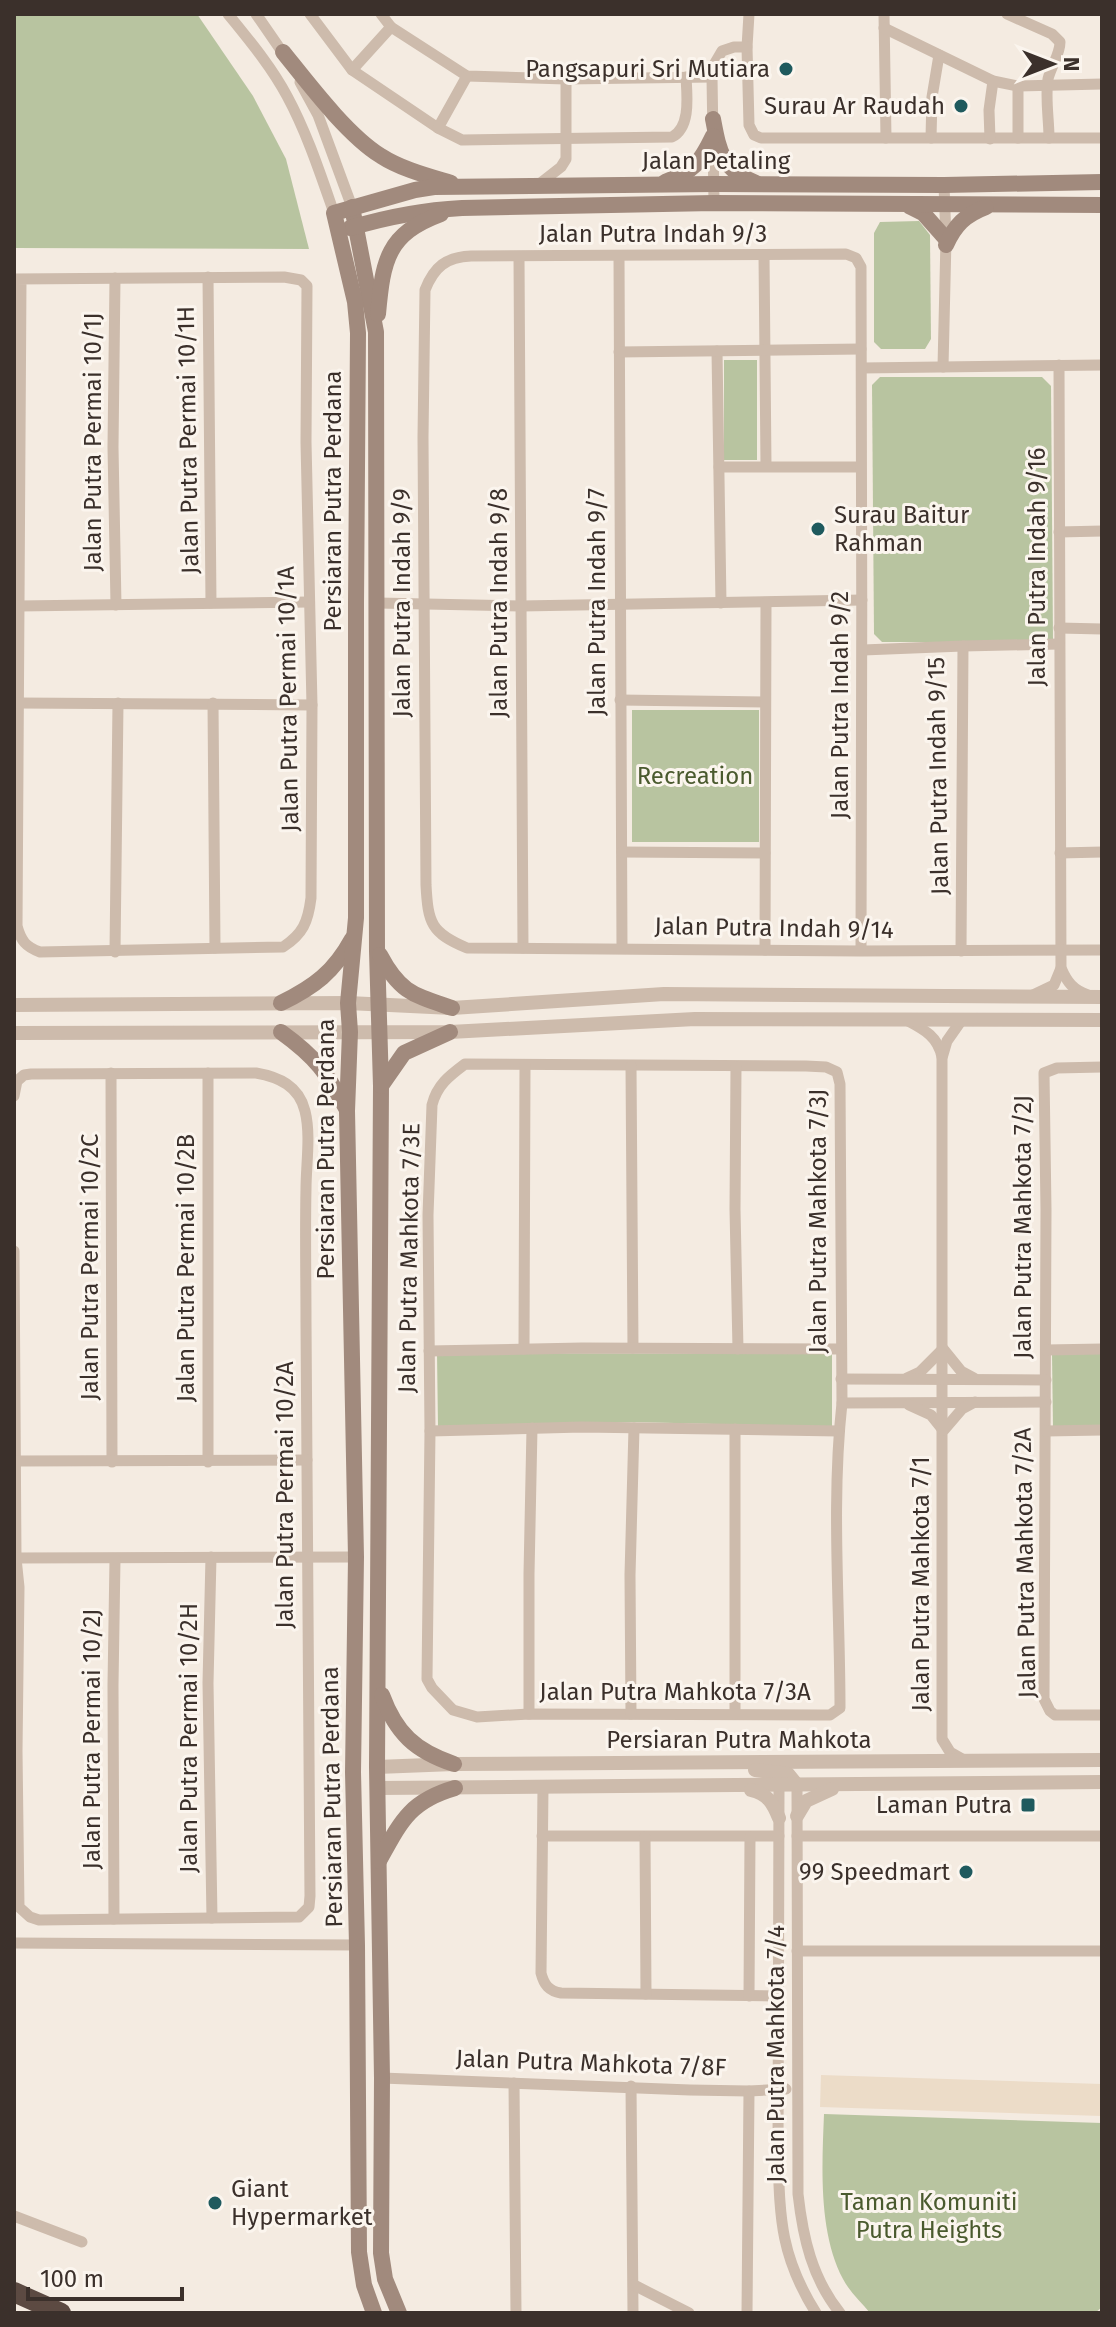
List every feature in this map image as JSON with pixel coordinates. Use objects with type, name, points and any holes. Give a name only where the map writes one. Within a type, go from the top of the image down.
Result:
[{"type":"highway","points":[[14,2290],[61,2313]]},
{"type":"main road","points":[[283,52],[363,143],[383,158],[463,187]]},
{"type":"main road","points":[[713,128],[729,167],[743,178],[760,184]]},
{"type":"main road","points":[[656,185],[692,169],[701,160],[713,128]]},
{"type":"main road","name":"Jalan Petaling","points":[[334,213],[415,190],[463,187],[1102,182]]},
{"type":"main road","name":"Jalan Petaling","points":[[339,231],[396,215],[462,208],[714,203],[1102,205]]},
{"type":"main road","points":[[908,205],[923,213],[946,242],[958,223],[991,205]]},
{"type":"main road","name":"Persiaran Putra Perdana","points":[[352,207],[376,332],[377,951],[381,1086],[378,1686],[374,1778],[379,1862],[381,2253],[385,2279],[399,2313]]},
{"type":"main road","points":[[376,332],[385,266],[399,238],[427,219],[462,208]]},
{"type":"main road","name":"Persiaran Putra Perdana","points":[[334,213],[355,302],[358,333],[356,918],[348,1003],[347,1111],[356,1557],[354,1844],[359,2252],[364,2285],[374,2313]]},
{"type":"main road","points":[[281,1003],[312,988],[333,968],[353,937],[356,918]]},
{"type":"main road","points":[[377,951],[398,984],[414,995],[452,1008]]},
{"type":"main road","points":[[281,1032],[312,1056],[331,1081],[347,1111]]},
{"type":"main road","points":[[381,1086],[404,1053],[450,1032]]},
{"type":"main road","points":[[378,1686],[389,1715],[405,1737],[439,1759],[454,1764]]},
{"type":"main road","points":[[354,1720],[360,1736],[362,1758],[374,1778],[362,1801],[361,1823],[354,1844]]},
{"type":"main road","points":[[379,1862],[412,1809],[435,1794],[455,1788]]},
{"type":"street","name":"Persiaran Putra Perdana","points":[[256,14],[283,52],[318,115],[352,207]]},
{"type":"street","points":[[310,14],[352,70],[438,128],[462,140],[672,137],[679,134],[684,125],[686,77]]},
{"type":"street","points":[[381,14],[391,27],[467,76],[566,79],[712,77]]},
{"type":"street","points":[[749,14],[749,125],[754,135],[761,138],[1102,138]]},
{"type":"street","points":[[884,14],[886,138]]},
{"type":"street","points":[[1007,14],[1052,34],[1060,42],[1061,48],[1049,75],[1049,138]]},
{"type":"street","name":"Persiaran Putra Perdana","points":[[232,16],[286,94],[305,134],[334,213]]},
{"type":"street","points":[[352,70],[391,27]]},
{"type":"street","points":[[884,28],[993,81],[1018,86],[1102,84]]},
{"type":"street","points":[[714,203],[712,77],[722,51],[747,47]]},
{"type":"street","points":[[931,138],[932,97],[939,55]]},
{"type":"street","points":[[438,128],[467,76]]},
{"type":"street","points":[[538,186],[566,159],[566,79]]},
{"type":"street","points":[[990,139],[989,110],[993,81]]},
{"type":"street","points":[[1018,86],[1018,138]]},
{"type":"street","points":[[943,367],[944,185]]},
{"type":"street","name":"Jalan Putra Indah 9/3","points":[[441,264],[460,256],[846,254],[856,258],[861,267]]},
{"type":"street","points":[[764,255],[766,466]]},
{"type":"street","name":"Jalan Putra Indah 9/7","points":[[619,256],[622,948]]},
{"type":"street","name":"Jalan Putra Indah 9/8","points":[[519,257],[523,948]]},
{"type":"street","name":"Jalan Putra Indah 9/9","points":[[441,264],[431,274],[425,290],[425,604],[428,914],[447,940]]},
{"type":"street","name":"Jalan Putra Indah 9/2","points":[[861,267],[861,951]]},
{"type":"street","points":[[16,852],[18,279],[208,277]]},
{"type":"street","name":"Jalan Putra Permai 10/1A","points":[[16,852],[17,926],[24,943],[40,952],[268,949],[283,947],[296,939],[308,920],[312,705],[306,442],[307,286],[301,280],[284,277],[208,277]]},
{"type":"street","name":"Jalan Putra Permai 10/1H","points":[[208,277],[211,603]]},
{"type":"street","name":"Jalan Putra Permai 10/1J","points":[[115,278],[113,447],[116,605]]},
{"type":"street","points":[[619,352],[861,349]]},
{"type":"street","points":[[717,351],[721,603]]},
{"type":"street","name":"Jalan Putra Indah 9/16","points":[[1059,365],[1061,968]]},
{"type":"street","points":[[862,368],[1102,365]]},
{"type":"street","points":[[719,467],[860,467]]},
{"type":"street","points":[[1059,532],[1102,531]]},
{"type":"street","points":[[378,603],[521,606],[862,600]]},
{"type":"street","points":[[19,606],[309,602]]},
{"type":"street","points":[[765,950],[766,603]]},
{"type":"street","points":[[1059,628],[1102,629]]},
{"type":"street","points":[[963,646],[1059,644]]},
{"type":"street","name":"Jalan Putra Indah 9/15","points":[[863,650],[963,646],[961,951]]},
{"type":"street","points":[[620,700],[765,702]]},
{"type":"street","points":[[18,703],[312,705]]},
{"type":"street","points":[[110,952],[118,703]]},
{"type":"street","points":[[213,703],[215,948]]},
{"type":"street","points":[[622,852],[765,853]]},
{"type":"street","points":[[1060,853],[1102,852]]},
{"type":"street","name":"Jalan Putra Indah 9/14","points":[[447,940],[467,948],[1102,950]]},
{"type":"street","points":[[1061,968],[1069,984],[1076,990],[1100,997]]},
{"type":"street","points":[[1025,998],[1054,985],[1061,968]]},
{"type":"street","points":[[14,1005],[348,1003],[452,1008],[664,994],[1100,997]]},
{"type":"street","points":[[664,994],[662,1011],[695,1019]]},
{"type":"street","points":[[14,1033],[450,1032],[695,1019],[1102,1020]]},
{"type":"street","points":[[908,1021],[934,1037],[942,1058]]},
{"type":"street","name":"Jalan Putra Mahkota 7/1","points":[[920,1762],[939,1746],[942,1739],[942,1058],[947,1041],[961,1021]]},
{"type":"street","name":"Jalan Putra Mahkota 7/3E","points":[[447,1704],[427,1679],[430,1431],[428,1215],[435,1093],[447,1078],[465,1064],[806,1066]]},
{"type":"street","points":[[524,1349],[525,1065]]},
{"type":"street","points":[[631,1066],[633,1348]]},
{"type":"street","name":"Jalan Putra Mahkota 7/3J","points":[[806,1066],[832,1069],[840,1078],[842,1403]]},
{"type":"street","points":[[736,1067],[738,1349]]},
{"type":"street","name":"Jalan Putra Mahkota 7/2J","points":[[1046,1391],[1044,1073],[1053,1069],[1102,1067]]},
{"type":"street","name":"Jalan Putra Permai 10/2C","points":[[111,1073],[112,1462]]},
{"type":"street","name":"Jalan Putra Permai 10/2B","points":[[208,1073],[208,1462]]},
{"type":"street","name":"Jalan Putra Permai 10/2A","points":[[14,1096],[17,1081],[31,1074],[256,1073],[286,1082],[295,1090],[305,1110],[310,1901],[302,1915],[293,1919],[50,1920],[23,1913],[17,1901],[19,1587],[15,1558]]},
{"type":"street","points":[[14,1251],[15,1558],[356,1557]]},
{"type":"street","points":[[429,1351],[841,1349]]},
{"type":"street","points":[[899,1380],[920,1372],[943,1349],[961,1371],[978,1379]]},
{"type":"street","points":[[1046,1350],[1102,1349]]},
{"type":"street","points":[[841,1379],[978,1379],[1046,1391]]},
{"type":"street","points":[[842,1403],[979,1401],[1046,1391]]},
{"type":"street","name":"Jalan Putra Mahkota 7/2A","points":[[1046,1391],[1044,1699],[1055,1715],[1102,1715]]},
{"type":"street","name":"Jalan Putra Mahkota 7/1","points":[[944,1430],[966,1406],[979,1401]]},
{"type":"street","points":[[903,1402],[931,1415],[944,1430]]},
{"type":"street","name":"Jalan Putra Mahkota 7/3A","points":[[447,1704],[458,1712],[477,1717],[529,1714],[830,1715],[840,1708],[837,1572],[842,1403]]},
{"type":"street","points":[[529,1714],[532,1428]]},
{"type":"street","points":[[430,1431],[532,1428],[839,1431]]},
{"type":"street","points":[[631,1714],[630,1575],[634,1428]]},
{"type":"street","points":[[735,1429],[735,1713]]},
{"type":"street","points":[[1046,1431],[1102,1430]]},
{"type":"street","points":[[17,1461],[307,1460]]},
{"type":"street","name":"Jalan Putra Permai 10/2H","points":[[211,1557],[208,1683],[212,1918]]},
{"type":"street","name":"Jalan Putra Permai 10/2J","points":[[114,1919],[115,1559]]},
{"type":"street","name":"Jalan Putra Mahkota 7/1","points":[[942,1739],[950,1752],[967,1761]]},
{"type":"street","name":"Persiaran Putra Mahkota","points":[[374,1778],[454,1764],[1102,1760]]},
{"type":"street","points":[[716,1762],[788,1781],[806,1769],[832,1768],[855,1762]]},
{"type":"street","name":"Persiaran Putra Mahkota","points":[[374,1778],[455,1788],[728,1786],[788,1781],[844,1785],[1102,1782]]},
{"type":"street","name":"Jalan Putra Mahkota 7/4","points":[[788,1781],[797,1816],[798,2194],[809,2255],[828,2298],[840,2313]]},
{"type":"street","name":"Jalan Putra Mahkota 7/4","points":[[788,1781],[779,1818],[780,2219],[784,2242],[802,2290],[816,2313]]},
{"type":"street","points":[[797,1816],[806,1801],[844,1785]]},
{"type":"street","points":[[728,1786],[763,1793],[773,1802],[779,1818]]},
{"type":"street","points":[[543,1787],[541,1973],[544,1984],[553,1992],[779,1996]]},
{"type":"street","points":[[542,1836],[779,1836]]},
{"type":"street","points":[[797,1836],[1102,1836]]},
{"type":"street","points":[[645,1837],[646,1994]]},
{"type":"street","points":[[749,1996],[750,1837]]},
{"type":"street","points":[[14,1943],[357,1945]]},
{"type":"street","points":[[797,1951],[1102,1951]]},
{"type":"street","name":"Jalan Putra Mahkota 7/8F","points":[[382,2078],[749,2091],[797,2088]]},
{"type":"street","points":[[514,2083],[516,2313]]},
{"type":"street","points":[[631,2086],[633,2313]]},
{"type":"street","points":[[747,2313],[749,2091]]},
{"type":"street","points":[[14,2216],[82,2242]]},
{"type":"street","points":[[634,2285],[689,2313]]},
{"type":"green space","points":[[14,14],[197,14],[253,96],[286,159],[309,249],[14,248]]},
{"type":"green space","points":[[919,221],[930,235],[931,339],[925,349],[881,349],[874,342],[874,233],[880,222]]},
{"type":"green space","points":[[724,360],[757,360],[757,460],[724,460]]},
{"type":"green space","points":[[880,377],[1042,377],[1051,386],[1053,642],[882,642],[874,634],[872,385]]},
{"type":"green space","name":"Recreation","points":[[632,710],[759,710],[759,842],[632,842]]},
{"type":"green space","points":[[437,1353],[832,1354],[832,1427],[634,1422],[438,1427]]},
{"type":"green space","points":[[1102,1353],[1102,1428],[1053,1428],[1052,1354]]},
{"type":"green space","name":"Taman Komuniti Putra Heights","points":[[824,2114],[1102,2123],[1102,2307],[1095,2313],[870,2313],[843,2279],[829,2241],[823,2198]]},
{"type":"shaded area","points":[[821,2075],[1102,2084],[1102,2116],[820,2107]]},
{"type":"place","name":"Pangsapuri Sri Mutiara","points":[[786,69]]},
{"type":"place","name":"Surau Ar Raudah","points":[[961,106]]},
{"type":"place","name":"Surau Baitur Rahman","points":[[818,529]]},
{"type":"place","name":"Laman Putra","points":[[1028,1805]]},
{"type":"place","name":"99 Speedmart","points":[[966,1872]]},
{"type":"place","name":"Giant Hypermarket","points":[[215,2203]]}]
